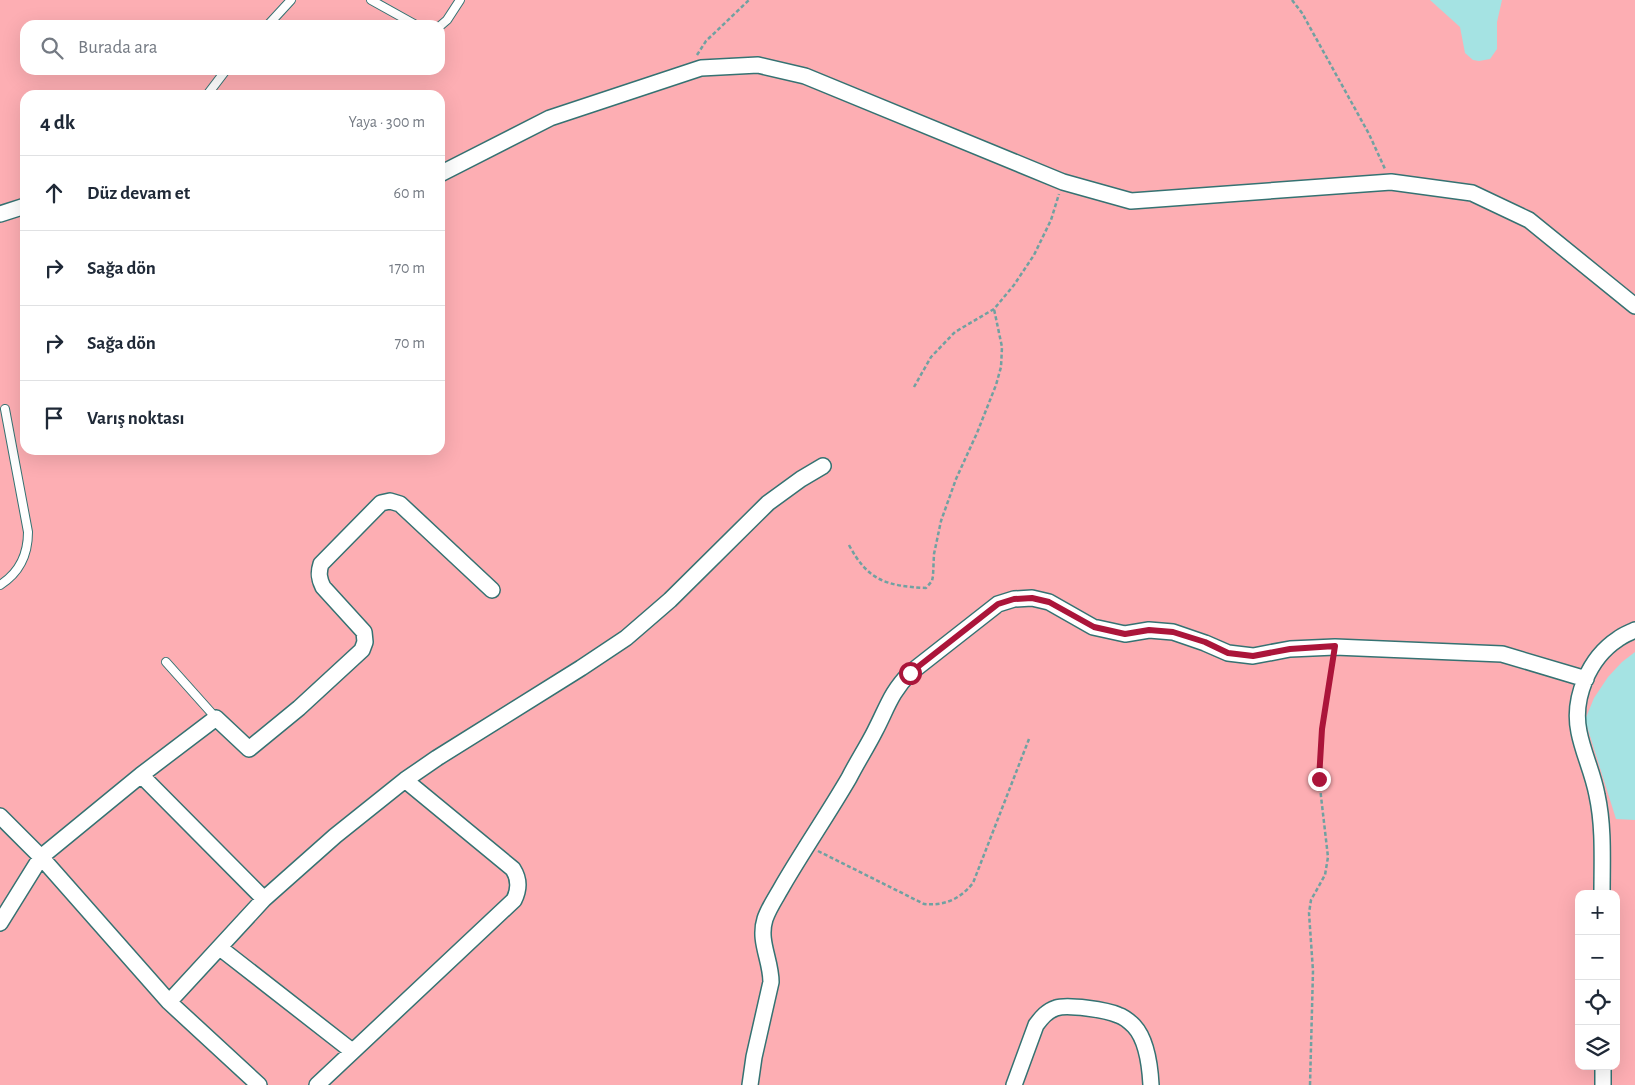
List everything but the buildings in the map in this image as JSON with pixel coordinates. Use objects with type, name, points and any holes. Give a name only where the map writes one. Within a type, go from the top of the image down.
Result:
[{"type":"street","points":[[445,171],[550,118],[701,68],[758,65],[805,76],[1063,182],[1131,201],[1391,182],[1472,193],[1530,220],[1635,306]]},
{"type":"street","points":[[0,214],[20,208]]},
{"type":"street","points":[[169,1002],[264,900],[335,836],[405,780],[445,752],[626,638],[670,600],[768,503],[823,466]]},
{"type":"street","points":[[0,922],[41,857],[141,775],[216,718],[249,749],[299,708],[362,650],[365,642],[364,632],[322,587],[318,572],[320,564],[377,506],[385,501],[400,504],[492,590]]},
{"type":"street","points":[[750,1085],[754,1057],[772,982],[763,943],[763,926],[766,916],[806,845],[845,784],[899,684],[910,673],[998,604],[1014,599],[1032,598],[1049,602],[1094,627],[1125,634],[1149,630],[1173,632],[1205,642],[1228,653],[1253,656],[1290,649],[1335,646],[1502,654],[1586,679]]},
{"type":"street","points":[[1602,890],[1600,816],[1592,774],[1579,732],[1576,711],[1580,688],[1595,661],[1617,639],[1635,630]]},
{"type":"street","points":[[141,775],[264,900]]},
{"type":"street","points":[[317,1085],[514,900],[518,889],[518,878],[513,869],[405,780]]},
{"type":"street","points":[[0,816],[41,857],[169,1002],[259,1085]]},
{"type":"street","points":[[220,948],[352,1051]]},
{"type":"street","points":[[1014,1085],[1036,1025],[1049,1011],[1068,1005],[1116,1014],[1136,1028],[1145,1047],[1151,1085]]},
{"type":"street","points":[[1603,1070],[1603,1085]]},
{"type":"lane","points":[[273,20],[291,0]]},
{"type":"lane","points":[[371,0],[407,20]]},
{"type":"lane","points":[[445,22],[460,0]]},
{"type":"lane","points":[[211,90],[222,75]]},
{"type":"lane","points":[[0,585],[10,578],[21,564],[28,541],[28,532],[5,409]]},
{"type":"lane","points":[[166,662],[216,718]]},
{"type":"path","points":[[685,73],[706,41],[749,0]]},
{"type":"path","points":[[1292,0],[1302,13],[1368,134],[1391,182]]},
{"type":"path","points":[[914,387],[931,357],[955,332],[994,309],[1014,285],[1034,255],[1051,220],[1063,182]]},
{"type":"path","points":[[849,545],[858,561],[870,574],[886,583],[903,587],[926,588],[929,585],[933,576],[934,554],[941,521],[956,479],[990,401],[1002,367],[1002,347],[994,309]]},
{"type":"path","points":[[1310,1085],[1313,971],[1310,906],[1314,894],[1325,875],[1328,857],[1319,779],[1322,729],[1335,646]]},
{"type":"path","points":[[806,845],[924,904],[939,904],[953,900],[961,896],[973,883],[1029,739]]},
{"type":"shaded area","points":[[0,0],[1430,0],[1460,27],[1465,53],[1473,60],[1479,61],[1490,59],[1497,49],[1497,22],[1502,0],[1635,0],[1635,652],[1608,677],[1594,698],[1585,720],[1616,819],[1635,820],[1635,1085],[0,1085]]},
{"type":"route","points":[[910,673],[998,604],[1014,599],[1032,598],[1049,602],[1094,627],[1125,634],[1149,630],[1173,632],[1205,642],[1228,653],[1253,656],[1290,649],[1335,646],[1322,729],[1319,779]]}]
